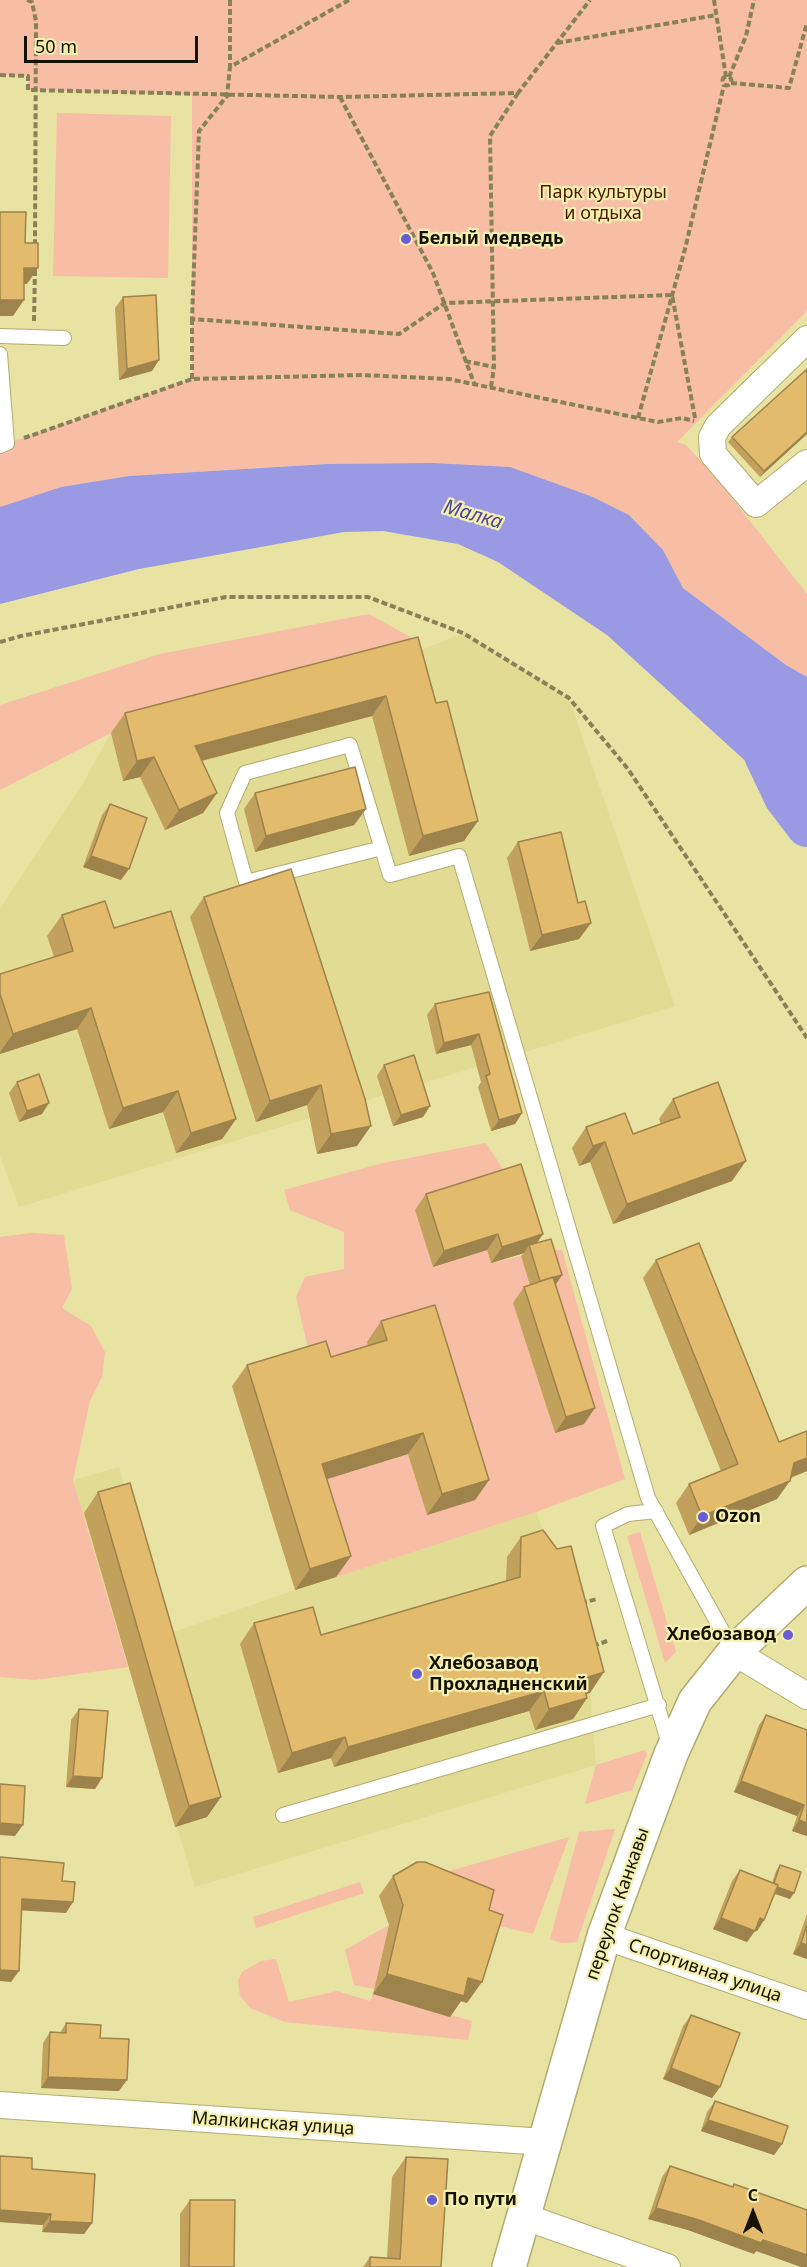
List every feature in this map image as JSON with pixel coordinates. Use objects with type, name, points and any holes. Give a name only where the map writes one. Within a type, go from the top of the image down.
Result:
[{"type":"street","points":[[807,339],[718,426],[712,437],[713,454],[756,504],[807,463]]},
{"type":"street","name":"переулок Канкавы","points":[[509,2267],[604,1936],[671,1754],[695,1701],[734,1652],[807,1584]]},
{"type":"street","points":[[734,1652],[807,1696]]},
{"type":"street","name":"Спортивная улица","points":[[604,1936],[807,2006]]},
{"type":"street","name":"Малкинская улица","points":[[0,2105],[545,2142]]},
{"type":"street","points":[[525,2217],[668,2267]]},
{"type":"lane","points":[[0,336],[64,338]]},
{"type":"lane","points":[[0,354],[4,445]]},
{"type":"lane","points":[[382,848],[246,882],[227,813],[244,773],[350,745],[382,848],[390,875],[459,856],[641,1475],[656,1511],[734,1652]]},
{"type":"lane","points":[[656,1511],[628,1514],[603,1526],[659,1705],[671,1754]]},
{"type":"lane","points":[[283,1815],[659,1705]]},
{"type":"path","points":[[27,0],[32,2],[36,21],[35,254]]},
{"type":"path","points":[[192,378],[199,131],[226,96],[231,67],[230,0]]},
{"type":"path","points":[[231,67],[349,0]]},
{"type":"path","points":[[491,387],[494,367],[490,136],[518,93],[590,0]]},
{"type":"path","points":[[714,0],[727,77],[731,83]]},
{"type":"path","points":[[638,418],[672,295],[724,85],[722,80],[727,77],[746,36],[754,0]]},
{"type":"path","points":[[556,43],[716,15]]},
{"type":"path","points":[[724,85],[731,83],[789,88],[807,23]]},
{"type":"path","points":[[0,75],[28,76],[28,90],[340,97],[518,93]]},
{"type":"path","points":[[340,97],[403,211],[445,303],[474,384]]},
{"type":"path","points":[[34,337],[35,266]]},
{"type":"path","points":[[192,319],[399,334],[445,303],[672,295]]},
{"type":"path","points":[[4,445],[192,378],[362,375],[450,378],[658,422],[682,418],[696,421],[672,295]]},
{"type":"path","points":[[464,361],[494,367]]},
{"type":"path","points":[[0,642],[226,597],[368,597],[463,633],[569,698],[628,769],[807,1038]]},
{"type":"path","points":[[577,1604],[597,1599]]},
{"type":"path","points":[[589,1647],[610,1640]]},
{"type":"shaded area","points":[[463,633],[569,698],[675,1006],[19,1207],[0,1156],[0,909],[83,783],[111,733],[404,657]]},
{"type":"shaded area","points":[[119,1467],[165,1635],[295,1590],[536,1512],[557,1567],[590,1693],[596,1765],[195,1887],[73,1480]]},
{"type":"green space","name":"Парк культуры и отдыха","points":[[0,0],[807,0],[807,311],[677,442],[686,445],[717,479],[807,594],[807,677],[786,665],[683,588],[663,550],[629,515],[593,497],[554,484],[432,463],[327,464],[129,476],[61,487],[0,507],[0,446],[192,378],[192,95],[28,90],[28,76],[0,75]]},
{"type":"green space","points":[[57,113],[171,116],[168,278],[53,276]]},
{"type":"green space","points":[[369,614],[412,638],[404,657],[111,733],[0,790],[0,705],[160,654]]},
{"type":"green space","points":[[486,1143],[510,1180],[434,1267],[487,1250],[491,1263],[521,1256],[533,1293],[513,1303],[555,1433],[543,1250],[562,1250],[625,1479],[536,1512],[336,1577],[308,1485],[408,1454],[474,1500],[367,1342],[373,1360],[311,1361],[296,1297],[305,1277],[344,1269],[344,1232],[290,1210],[284,1190],[383,1163]]},
{"type":"green space","points":[[31,1233],[64,1235],[72,1289],[62,1308],[91,1326],[105,1352],[102,1377],[90,1401],[73,1480],[128,1667],[35,1680],[0,1677],[0,1237]]},
{"type":"green space","points":[[640,1532],[676,1652],[665,1663],[627,1536]]},
{"type":"green space","points":[[645,1750],[647,1755],[632,1790],[585,1804],[596,1765]]},
{"type":"green space","points":[[615,1829],[577,1942],[561,1943],[550,1939],[579,1832]]},
{"type":"green space","points":[[569,1837],[533,1934],[492,1924],[411,1882]]},
{"type":"green space","points":[[360,1882],[364,1893],[256,1928],[253,1917]]},
{"type":"green space","points":[[389,1925],[374,1989],[354,1985],[345,1950]]},
{"type":"green space","points":[[276,1959],[289,2002],[337,1991],[370,2001],[373,1994],[472,2021],[468,2040],[285,2022],[250,2008],[240,1996],[238,1981],[242,1972],[261,1961]]},
{"type":"water","points":[[432,463],[510,467],[593,497],[629,515],[663,550],[683,588],[786,665],[807,677],[807,826],[785,797],[607,635],[498,562],[458,544],[383,531],[344,532],[139,569],[0,604],[0,507],[61,487],[129,476],[327,464]]},
{"type":"building","points":[[0,212],[26,212],[25,243],[38,243],[38,268],[24,268],[24,300],[0,300]]},
{"type":"building","points":[[156,295],[159,360],[127,369],[123,297]]},
{"type":"building","points":[[807,369],[807,432],[764,471],[732,437]]},
{"type":"building","points":[[418,637],[436,703],[447,701],[478,821],[423,836],[386,696],[195,746],[217,793],[179,810],[154,757],[137,761],[125,713]]},
{"type":"building","points":[[355,767],[366,809],[266,836],[255,793]]},
{"type":"building","points":[[110,804],[147,818],[129,869],[91,856]]},
{"type":"building","points":[[561,832],[578,903],[585,901],[591,923],[542,935],[518,842]]},
{"type":"building","points":[[291,869],[365,1099],[371,1126],[331,1134],[321,1085],[270,1101],[204,897]]},
{"type":"building","points":[[105,901],[114,928],[171,911],[236,1119],[191,1133],[178,1091],[123,1108],[91,1008],[13,1034],[0,994],[0,974],[73,951],[62,915]]},
{"type":"building","points":[[489,992],[522,1113],[499,1120],[486,1076],[490,1074],[479,1034],[444,1043],[435,1004]]},
{"type":"building","points":[[414,1055],[430,1106],[401,1115],[384,1065]]},
{"type":"building","points":[[39,1074],[49,1103],[27,1111],[17,1082]]},
{"type":"building","points":[[718,1082],[746,1161],[627,1204],[605,1142],[593,1146],[586,1127],[625,1113],[633,1134],[680,1117],[673,1099]]},
{"type":"building","points":[[521,1164],[543,1234],[502,1247],[498,1234],[444,1251],[426,1194]]},
{"type":"building","points":[[551,1239],[562,1275],[540,1281],[529,1245]]},
{"type":"building","points":[[699,1243],[779,1442],[807,1431],[807,1458],[794,1463],[790,1481],[702,1516],[689,1484],[738,1464],[656,1260]]},
{"type":"building","points":[[553,1277],[595,1408],[566,1417],[524,1287]]},
{"type":"building","points":[[435,1305],[489,1480],[442,1494],[423,1433],[322,1464],[351,1556],[310,1569],[247,1365],[326,1341],[331,1357],[387,1340],[381,1321]]},
{"type":"building","points":[[130,1483],[221,1797],[189,1806],[98,1492]]},
{"type":"building","name":"Хлебозавод Прохладненский","points":[[543,1530],[557,1549],[571,1546],[604,1672],[582,1679],[587,1698],[549,1709],[544,1691],[348,1747],[345,1737],[292,1753],[254,1623],[313,1607],[321,1635],[520,1577],[521,1537]]},
{"type":"building","points":[[79,1709],[108,1711],[102,1778],[73,1776]]},
{"type":"building","points":[[766,1715],[807,1730],[807,1823],[799,1820],[804,1805],[741,1781]]},
{"type":"building","points":[[0,1784],[25,1786],[23,1825],[0,1823]]},
{"type":"building","points":[[0,1857],[64,1863],[62,1881],[75,1882],[73,1902],[22,1899],[19,1971],[0,1970]]},
{"type":"building","points":[[417,1862],[425,1862],[494,1890],[489,1910],[503,1915],[482,1982],[468,1978],[464,1996],[387,1974],[403,1905],[393,1876]]},
{"type":"building","points":[[780,1865],[801,1872],[794,1893],[777,1887],[778,1885],[774,1883]]},
{"type":"building","points":[[740,1870],[778,1885],[764,1920],[760,1918],[755,1931],[721,1918]]},
{"type":"building","points":[[807,1925],[807,1945],[801,1943]]},
{"type":"building","points":[[691,2015],[740,2033],[720,2087],[671,2068]]},
{"type":"building","points":[[66,2023],[101,2025],[100,2038],[129,2039],[127,2080],[48,2077],[50,2032],[66,2033]]},
{"type":"building","points":[[715,2101],[788,2126],[782,2144],[708,2120]]},
{"type":"building","points":[[0,2156],[32,2158],[32,2169],[95,2174],[92,2223],[50,2221],[51,2214],[0,2210]]},
{"type":"building","points":[[406,2157],[448,2159],[441,2267],[370,2267],[370,2257],[400,2259]]},
{"type":"building","points":[[670,2166],[733,2187],[734,2184],[807,2210],[807,2255],[763,2240],[761,2243],[696,2219],[656,2208]]},
{"type":"building","points":[[190,2200],[235,2200],[234,2267],[189,2267]]},
{"type":"waterway","name":"Малка","points":[[765,755],[785,797],[807,826]]},
{"type":"place","name":"Белый медведь","points":[[406,239]]},
{"type":"place","name":"Ozon","points":[[703,1517]]},
{"type":"place","name":"Хлебозавод","points":[[788,1635]]},
{"type":"place","name":"Хлебозавод Прохладненский","points":[[417,1674]]},
{"type":"place","name":"По пути","points":[[432,2200]]}]
